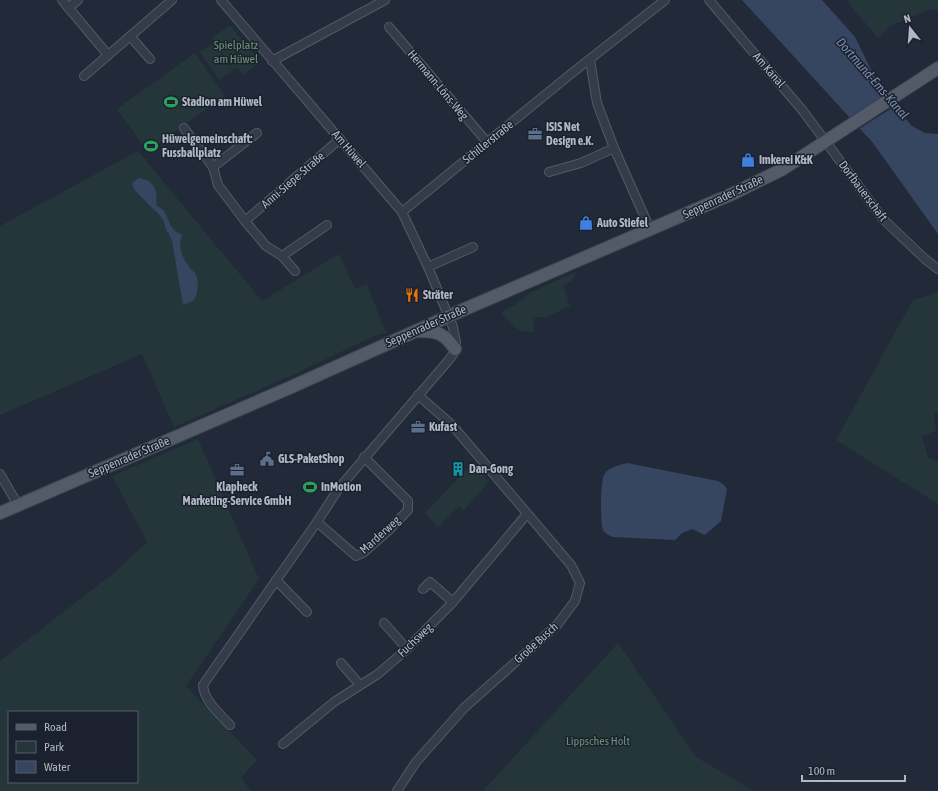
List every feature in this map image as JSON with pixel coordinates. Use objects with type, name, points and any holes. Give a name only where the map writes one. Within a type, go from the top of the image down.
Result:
[{"type":"main road","name":"Seppenrader Straße","points":[[0,513],[289,388],[414,331],[732,194],[777,172],[826,142],[938,68]]},
{"type":"main road","points":[[414,331],[428,331],[441,334],[449,340],[455,349]]},
{"type":"street","points":[[62,0],[108,55]]},
{"type":"street","points":[[68,8],[78,0]]},
{"type":"street","points":[[84,76],[172,0]]},
{"type":"street","name":"Am Hüwel","points":[[221,0],[402,212],[428,266],[449,316]]},
{"type":"street","points":[[272,61],[385,0]]},
{"type":"street","points":[[650,229],[614,148],[597,103],[590,60],[665,0]]},
{"type":"street","name":"Am Kanal","points":[[709,0],[804,111],[826,142]]},
{"type":"street","name":"Hermann-Löns-Weg","points":[[389,27],[487,142]]},
{"type":"street","points":[[130,36],[150,59]]},
{"type":"street","name":"Schillerstraße","points":[[402,212],[590,60]]},
{"type":"street","points":[[184,128],[213,167],[218,184],[245,221],[266,246],[282,256],[295,271]]},
{"type":"street","points":[[213,167],[220,163],[257,132]]},
{"type":"street","name":"Anni-Siepe-Straße","points":[[245,221],[340,139]]},
{"type":"street","name":"Dorfbauerschaft","points":[[826,142],[883,219],[925,259],[938,269]]},
{"type":"street","points":[[549,172],[581,163],[614,148]]},
{"type":"street","points":[[282,256],[327,225]]},
{"type":"street","points":[[428,266],[473,247]]},
{"type":"street","points":[[230,725],[206,698],[203,692],[203,685],[317,522],[339,488],[364,457],[448,361],[455,349],[456,343],[449,316]]},
{"type":"street","name":"Große Busch","points":[[397,791],[416,762],[464,708],[557,625],[575,601],[580,583],[571,565],[452,425],[418,395]]},
{"type":"street","name":"Marderweg","points":[[317,522],[356,556],[363,553],[389,530],[408,510],[408,501],[364,457]]},
{"type":"street","points":[[0,474],[18,506]]},
{"type":"street","name":"Fuchsweg","points":[[283,744],[334,702],[378,674],[407,649],[453,602],[527,514]]},
{"type":"street","points":[[276,580],[307,612]]},
{"type":"street","points":[[423,589],[430,582],[453,602]]},
{"type":"street","points":[[384,623],[407,649]]},
{"type":"street","points":[[341,663],[360,685]]},
{"type":"green space","points":[[846,0],[938,0],[938,10],[928,10],[892,25],[878,38]]},
{"type":"green space","name":"Spielplatz am Hüwel","points":[[230,25],[260,62],[243,75],[237,67],[233,70],[212,38]]},
{"type":"green space","points":[[214,43],[233,71],[219,80],[200,52]]},
{"type":"green space","name":"Stadion am Hüwel","points":[[195,53],[225,96],[147,151],[117,109]]},
{"type":"green space","points":[[138,151],[262,301],[339,254],[355,289],[367,284],[386,333],[372,337],[299,372],[174,427],[142,354],[0,415],[0,226]]},
{"type":"green space","points":[[577,272],[571,281],[563,285],[570,306],[546,317],[537,317],[533,320],[534,331],[523,332],[519,330],[511,324],[501,312],[515,305],[527,295],[544,286]]},
{"type":"green space","points":[[938,292],[938,413],[934,414],[936,431],[922,436],[928,458],[938,461],[938,504],[836,440],[913,300]]},
{"type":"green space","points":[[198,439],[259,579],[186,686],[257,760],[241,778],[251,791],[0,791],[0,661],[114,573],[147,542],[112,476]]},
{"type":"green space","points":[[473,463],[489,482],[464,510],[459,506],[438,527],[425,513]]},
{"type":"green space","name":"Lippsches Holt","points":[[618,643],[696,757],[754,791],[483,791]]},
{"type":"water","name":"Dortmund-Ems-Kanal","points":[[742,0],[822,0],[855,37],[882,92],[912,126],[925,133],[938,134],[938,234],[873,143]]},
{"type":"water","points":[[139,178],[149,181],[154,187],[156,191],[156,205],[164,211],[174,230],[181,234],[180,249],[185,261],[195,273],[197,278],[198,288],[195,298],[193,301],[184,305],[172,241],[166,230],[164,222],[158,213],[134,189],[132,183]]},
{"type":"water","points":[[627,463],[718,481],[727,489],[721,521],[705,535],[692,529],[682,533],[675,540],[613,537],[607,534],[603,530],[601,519],[601,492],[603,477],[605,473],[615,466]]},
{"type":"pier","points":[[886,94],[897,105],[857,130],[847,119]]},
{"type":"place","name":"Stadion am Hüwel","points":[[171,102]]},
{"type":"place","name":"ISIS Net Design e.K.","points":[[535,134]]},
{"type":"place","name":"Hüwelgemeinschaft: Fussballplatz","points":[[151,146]]},
{"type":"place","name":"Imkerei K&K","points":[[748,160]]},
{"type":"place","name":"Auto Stiefel","points":[[586,223]]},
{"type":"place","name":"Sträter","points":[[412,295]]},
{"type":"place","name":"Kufast","points":[[418,427]]},
{"type":"place","name":"GLS-PaketShop","points":[[267,459]]},
{"type":"place","name":"Dan-Gong","points":[[458,469]]},
{"type":"place","name":"Klapheck Marketing-Service GmbH","points":[[237,470]]},
{"type":"place","name":"InMotion","points":[[310,487]]}]
